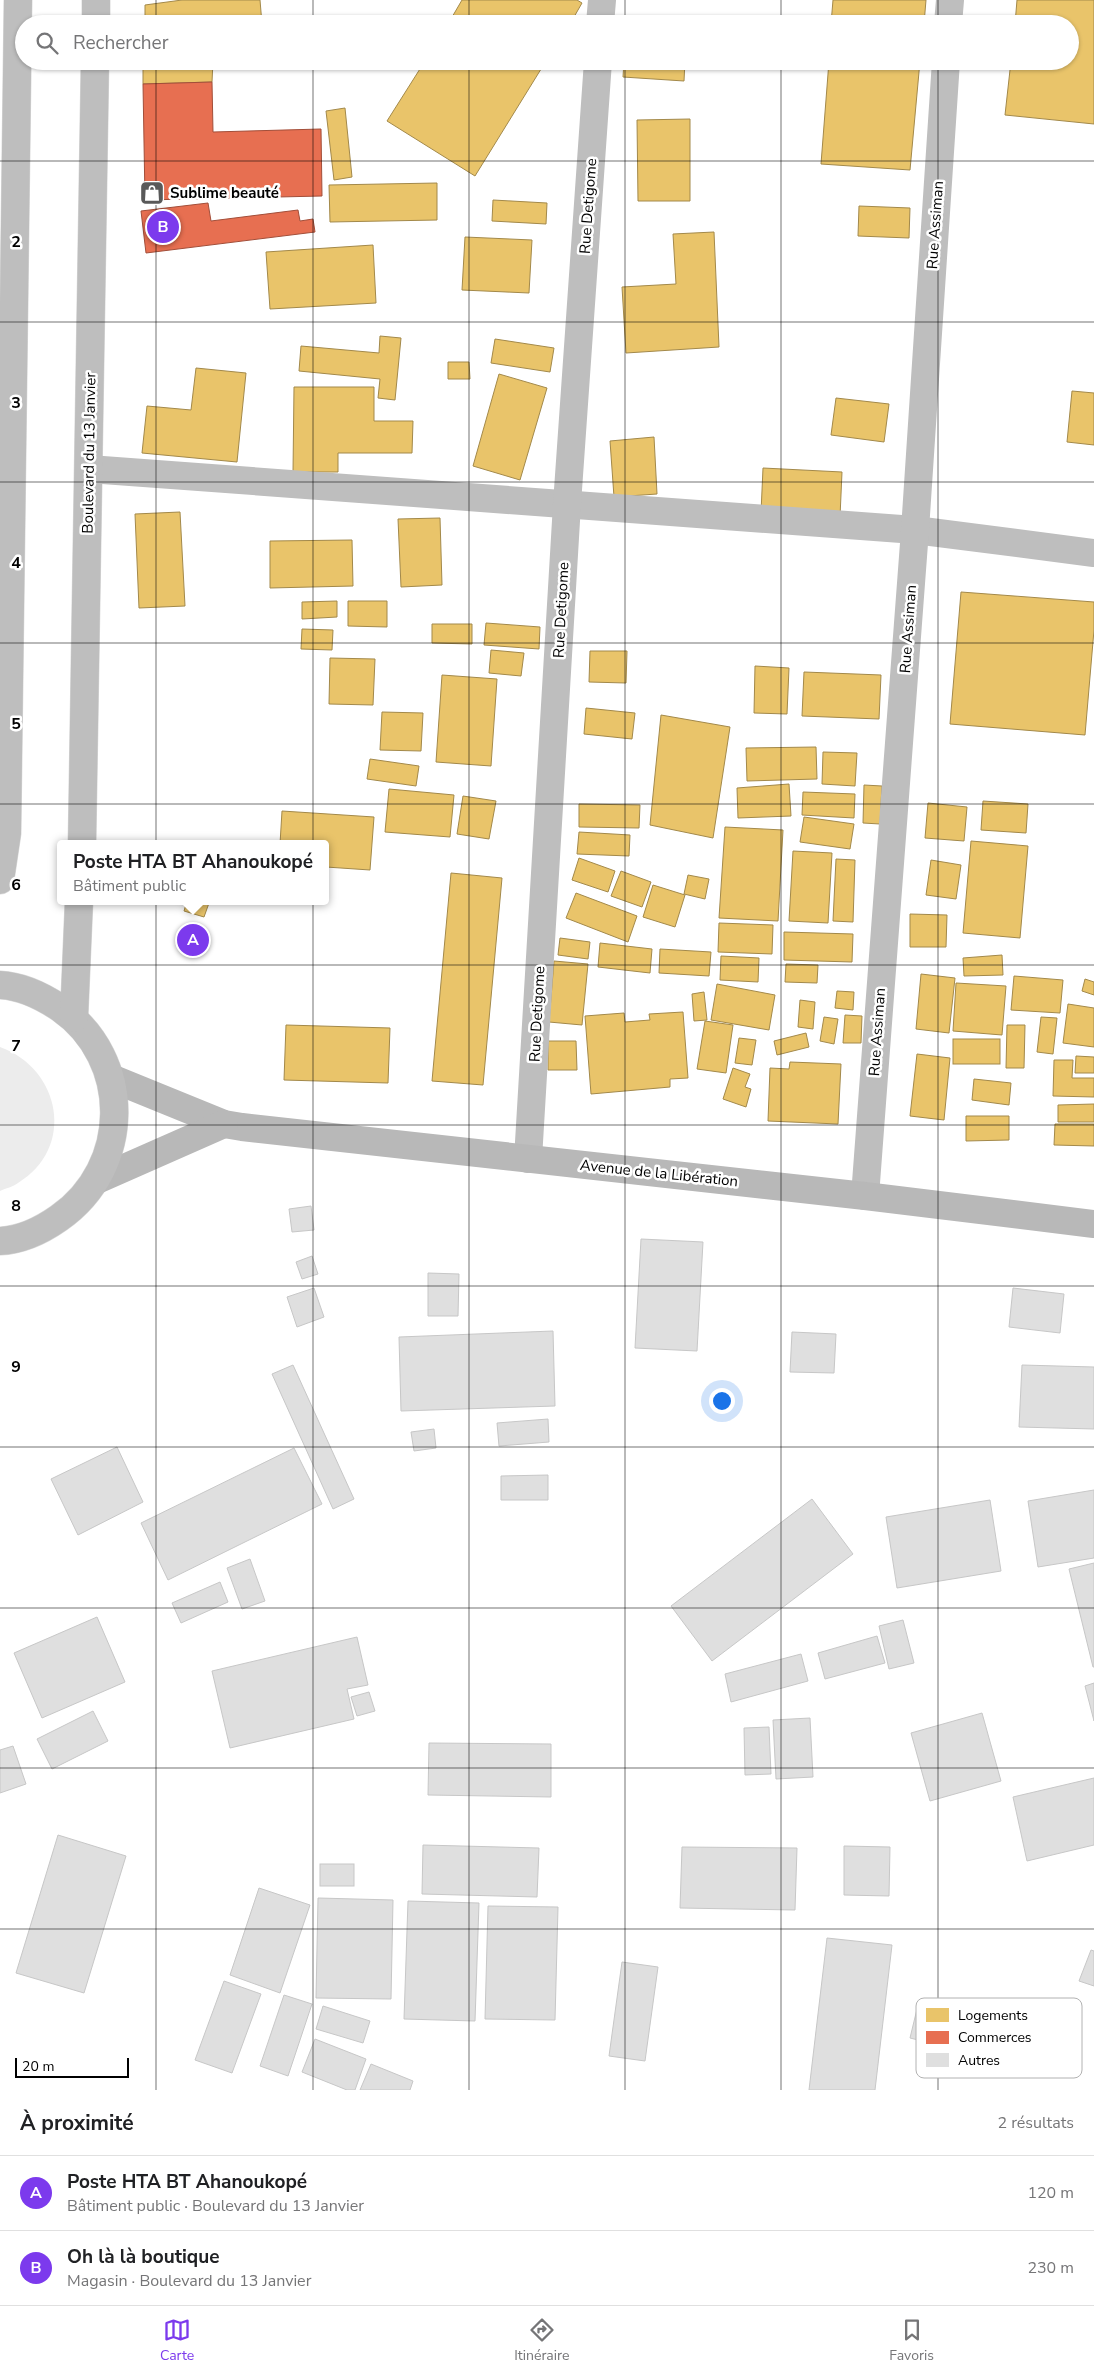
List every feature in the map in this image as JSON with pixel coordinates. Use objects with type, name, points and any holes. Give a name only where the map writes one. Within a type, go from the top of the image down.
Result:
[{"type":"main road","points":[[18,0],[18,15]]},
{"type":"main road","points":[[96,0],[96,15]]},
{"type":"main road","points":[[601,15],[602,0]]},
{"type":"main road","points":[[949,15],[950,0]]},
{"type":"main road","points":[[0,880],[7,833],[17,70]]},
{"type":"main road","name":"Boulevard du 13 Janvier","points":[[82,840],[96,70]]},
{"type":"main road","name":"Rue Detigome","points":[[528,1159],[567,504],[597,70]]},
{"type":"main road","name":"Rue Assiman","points":[[865,1196],[915,530],[945,70]]},
{"type":"main road","points":[[89,469],[915,530],[1094,553]]},
{"type":"main road","points":[[74,1018],[79,905]]},
{"type":"main road","points":[[0,985],[12,986],[45,998],[74,1018],[97,1046],[111,1078],[116,1113],[110,1147],[97,1180],[74,1208],[45,1228],[12,1240],[0,1241]]},
{"type":"main road","points":[[111,1078],[224,1124]]},
{"type":"main road","points":[[97,1180],[224,1124]]},
{"type":"main road","name":"Avenue de la Libération","points":[[224,1124],[865,1196],[1094,1224]]},
{"type":"shaded area","points":[[0,1047],[21,1058],[37,1073],[48,1090],[54,1110],[54,1130],[48,1150],[36,1168],[16,1184],[0,1191]]},
{"type":"building: Logements","points":[[182,0],[260,0],[261,15],[145,15],[145,5]]},
{"type":"building: Logements","points":[[462,0],[577,0],[582,3],[575,15],[453,15]]},
{"type":"building: Logements","points":[[833,0],[926,0],[925,15],[832,15]]},
{"type":"building: Logements","points":[[1017,0],[1094,0],[1094,124],[1005,115],[1010,70],[1079,70],[1079,15],[1016,15]]},
{"type":"building: Logements","points":[[143,70],[213,70],[212,82],[143,84]]},
{"type":"building: Logements","points":[[419,70],[540,70],[475,176],[387,121]]},
{"type":"building: Logements","points":[[623,70],[685,70],[684,81],[623,77]]},
{"type":"building: Logements","points":[[828,70],[919,70],[910,170],[821,164]]},
{"type":"building: Logements","points":[[345,108],[352,177],[334,180],[326,111]]},
{"type":"building: Logements","points":[[690,119],[690,201],[638,201],[637,120]]},
{"type":"building: Logements","points":[[437,183],[437,220],[330,222],[329,185]]},
{"type":"building: Logements","points":[[493,200],[547,203],[546,224],[492,221]]},
{"type":"building: Logements","points":[[859,206],[910,208],[909,238],[858,236]]},
{"type":"building: Logements","points":[[714,232],[719,347],[626,353],[622,287],[676,284],[673,234]]},
{"type":"building: Logements","points":[[465,237],[532,240],[529,293],[462,290]]},
{"type":"building: Logements","points":[[373,245],[376,303],[270,309],[266,252]]},
{"type":"building: Logements","points":[[380,336],[401,338],[395,400],[378,398],[380,379],[299,371],[301,346],[379,353]]},
{"type":"building: Logements","points":[[495,339],[554,348],[550,372],[491,363]]},
{"type":"building: Logements","points":[[448,362],[469,362],[470,379],[448,379]]},
{"type":"building: Logements","points":[[196,368],[246,373],[237,462],[142,453],[147,406],[191,410]]},
{"type":"building: Logements","points":[[499,374],[547,388],[520,480],[473,466]]},
{"type":"building: Logements","points":[[294,387],[374,387],[374,421],[413,421],[412,453],[338,453],[338,472],[293,472]]},
{"type":"building: Logements","points":[[1072,391],[1094,393],[1094,445],[1067,442]]},
{"type":"building: Logements","points":[[836,398],[889,404],[884,442],[831,435]]},
{"type":"building: Logements","points":[[654,437],[657,494],[614,497],[610,441]]},
{"type":"building: Logements","points":[[763,468],[842,472],[840,517],[761,513]]},
{"type":"building: Logements","points":[[180,512],[185,606],[139,608],[135,514]]},
{"type":"building: Logements","points":[[440,518],[442,585],[401,587],[398,519]]},
{"type":"building: Logements","points":[[352,540],[353,586],[270,588],[270,541]]},
{"type":"building: Logements","points":[[961,592],[1094,602],[1094,630],[1085,735],[950,724]]},
{"type":"building: Logements","points":[[337,601],[337,617],[302,619],[302,602]]},
{"type":"building: Logements","points":[[348,601],[387,601],[387,627],[348,626]]},
{"type":"building: Logements","points":[[486,623],[540,627],[539,649],[484,645]]},
{"type":"building: Logements","points":[[432,624],[472,624],[472,644],[432,643]]},
{"type":"building: Logements","points":[[302,629],[333,630],[332,650],[301,649]]},
{"type":"building: Logements","points":[[491,650],[524,653],[521,676],[489,673]]},
{"type":"building: Logements","points":[[590,651],[627,651],[626,683],[589,682]]},
{"type":"building: Logements","points":[[330,658],[375,659],[373,705],[329,704]]},
{"type":"building: Logements","points":[[755,666],[789,668],[787,714],[754,713]]},
{"type":"building: Logements","points":[[804,672],[881,675],[879,719],[802,716]]},
{"type":"building: Logements","points":[[442,675],[497,679],[491,766],[436,762]]},
{"type":"building: Logements","points":[[586,708],[635,713],[632,739],[584,734]]},
{"type":"building: Logements","points":[[382,712],[423,713],[421,751],[380,750]]},
{"type":"building: Logements","points":[[661,715],[730,727],[713,838],[650,825]]},
{"type":"building: Logements","points":[[816,747],[817,779],[747,781],[746,748]]},
{"type":"building: Logements","points":[[823,752],[857,753],[855,786],[822,784]]},
{"type":"building: Logements","points":[[370,759],[419,766],[416,786],[367,779]]},
{"type":"building: Logements","points":[[789,784],[791,816],[738,818],[737,788]]},
{"type":"building: Logements","points":[[864,785],[882,786],[880,824],[863,823]]},
{"type":"building: Logements","points":[[389,789],[454,795],[450,837],[385,832]]},
{"type":"building: Logements","points":[[803,792],[855,794],[854,818],[802,815]]},
{"type":"building: Logements","points":[[463,796],[496,801],[489,839],[457,834]]},
{"type":"building: Logements","points":[[983,801],[1028,804],[1026,833],[981,830]]},
{"type":"building: Logements","points":[[928,803],[967,807],[964,841],[925,838]]},
{"type":"building: Logements","points":[[579,804],[640,805],[639,828],[579,827]]},
{"type":"building: Logements","points":[[282,811],[374,817],[370,870],[329,867],[329,840],[280,840]]},
{"type":"building: Logements","points":[[804,817],[854,824],[850,849],[800,842]]},
{"type":"building: Logements","points":[[725,827],[783,830],[778,921],[719,918]]},
{"type":"building: Logements","points":[[579,832],[630,835],[629,856],[577,854]]},
{"type":"building: Logements","points":[[971,841],[1028,846],[1020,938],[963,933]]},
{"type":"building: Logements","points":[[793,851],[832,853],[828,923],[789,921]]},
{"type":"building: Logements","points":[[579,858],[615,871],[608,892],[572,880]]},
{"type":"building: Logements","points":[[836,859],[855,860],[853,922],[833,921]]},
{"type":"building: Logements","points":[[931,860],[961,865],[956,899],[926,895]]},
{"type":"building: Logements","points":[[621,871],[651,882],[642,907],[611,896]]},
{"type":"building: Logements","points":[[451,873],[502,878],[483,1085],[432,1081]]},
{"type":"building: Logements","points":[[688,875],[709,879],[705,899],[684,894]]},
{"type":"building: Logements","points":[[653,885],[685,895],[675,927],[643,917]]},
{"type":"building: Logements","points":[[576,893],[637,916],[628,942],[566,918]]},
{"type":"building: Logements","points":[[186,905],[208,905],[204,917],[184,911]]},
{"type":"building: Logements","points":[[910,914],[947,915],[946,947],[910,947]]},
{"type":"building: Logements","points":[[719,923],[773,925],[772,954],[718,952]]},
{"type":"building: Logements","points":[[784,932],[853,934],[852,962],[784,960]]},
{"type":"building: Logements","points":[[560,938],[590,942],[588,959],[558,955]]},
{"type":"building: Logements","points":[[600,943],[652,949],[650,973],[598,967]]},
{"type":"building: Logements","points":[[660,949],[711,952],[709,976],[659,973]]},
{"type":"building: Logements","points":[[1002,955],[1003,975],[964,976],[963,958]]},
{"type":"building: Logements","points":[[721,956],[759,958],[758,982],[720,980]]},
{"type":"building: Logements","points":[[554,961],[588,964],[582,1025],[549,1022]]},
{"type":"building: Logements","points":[[786,964],[818,965],[817,983],[785,982]]},
{"type":"building: Logements","points":[[921,974],[955,978],[949,1033],[916,1029]]},
{"type":"building: Logements","points":[[1014,976],[1063,980],[1060,1013],[1011,1010]]},
{"type":"building: Logements","points":[[1085,979],[1094,982],[1094,995],[1082,991]]},
{"type":"building: Logements","points":[[956,983],[1006,986],[1002,1035],[953,1031]]},
{"type":"building: Logements","points":[[717,984],[775,995],[769,1030],[711,1020]]},
{"type":"building: Logements","points":[[837,991],[854,992],[853,1010],[835,1008]]},
{"type":"building: Logements","points":[[704,992],[707,1020],[694,1021],[692,994]]},
{"type":"building: Logements","points":[[800,1000],[815,1002],[813,1029],[798,1027]]},
{"type":"building: Logements","points":[[1068,1004],[1094,1008],[1094,1047],[1063,1043]]},
{"type":"building: Logements","points":[[683,1012],[688,1078],[670,1079],[670,1087],[591,1094],[585,1016],[624,1013],[625,1022],[650,1020],[649,1014]]},
{"type":"building: Logements","points":[[845,1015],[862,1016],[861,1043],[843,1043]]},
{"type":"building: Logements","points":[[824,1017],[838,1019],[834,1044],[820,1041]]},
{"type":"building: Logements","points":[[1041,1017],[1057,1018],[1053,1054],[1037,1052]]},
{"type":"building: Logements","points":[[705,1021],[733,1025],[726,1073],[697,1069]]},
{"type":"building: Logements","points":[[286,1025],[390,1028],[388,1083],[284,1080]]},
{"type":"building: Logements","points":[[1007,1025],[1025,1025],[1024,1068],[1006,1068]]},
{"type":"building: Logements","points":[[806,1033],[809,1047],[777,1055],[774,1041]]},
{"type":"building: Logements","points":[[739,1038],[756,1040],[752,1065],[735,1063]]},
{"type":"building: Logements","points":[[953,1039],[1000,1039],[1000,1064],[953,1064]]},
{"type":"building: Logements","points":[[548,1041],[576,1041],[577,1070],[548,1070]]},
{"type":"building: Logements","points":[[917,1054],[950,1058],[944,1120],[910,1116]]},
{"type":"building: Logements","points":[[1076,1056],[1094,1057],[1094,1073],[1075,1073]]},
{"type":"building: Logements","points":[[1054,1060],[1073,1060],[1072,1078],[1094,1078],[1094,1097],[1053,1096]]},
{"type":"building: Logements","points":[[790,1062],[841,1064],[838,1124],[768,1121],[770,1068],[789,1069]]},
{"type":"building: Logements","points":[[733,1068],[750,1074],[745,1087],[751,1089],[746,1107],[723,1099]]},
{"type":"building: Logements","points":[[974,1079],[1011,1083],[1009,1105],[972,1100]]},
{"type":"building: Logements","points":[[1094,1104],[1094,1122],[1058,1122],[1058,1105]]},
{"type":"building: Logements","points":[[966,1116],[1009,1116],[1009,1140],[966,1141]]},
{"type":"building: Logements","points":[[1055,1124],[1094,1124],[1094,1146],[1054,1145]]},
{"type":"building: Commerces","points":[[212,82],[213,132],[321,129],[322,196],[145,200],[143,84]]},
{"type":"building: Commerces","points":[[208,203],[211,221],[298,210],[300,221],[313,219],[315,232],[146,253],[141,211]]},
{"type":"building: Autres","points":[[311,1206],[314,1230],[292,1232],[289,1209]]},
{"type":"building: Autres","points":[[641,1239],[703,1242],[697,1351],[635,1348]]},
{"type":"building: Autres","points":[[312,1256],[318,1274],[302,1279],[296,1262]]},
{"type":"building: Autres","points":[[428,1273],[459,1274],[458,1316],[428,1316]]},
{"type":"building: Autres","points":[[314,1288],[324,1317],[297,1327],[287,1297]]},
{"type":"building: Autres","points":[[1013,1288],[1064,1294],[1060,1333],[1009,1327]]},
{"type":"building: Autres","points":[[553,1331],[555,1406],[401,1411],[399,1337]]},
{"type":"building: Autres","points":[[792,1332],[836,1334],[834,1373],[790,1372]]},
{"type":"building: Autres","points":[[293,1365],[354,1499],[333,1509],[272,1374]]},
{"type":"building: Autres","points":[[1022,1365],[1094,1367],[1094,1429],[1019,1427]]},
{"type":"building: Autres","points":[[548,1419],[549,1442],[499,1446],[497,1423]]},
{"type":"building: Autres","points":[[434,1429],[436,1448],[414,1451],[411,1432]]},
{"type":"building: Autres","points":[[117,1447],[143,1502],[78,1535],[51,1479]]},
{"type":"building: Autres","points":[[294,1448],[322,1504],[168,1580],[141,1523]]},
{"type":"building: Autres","points":[[548,1475],[548,1500],[501,1500],[501,1476]]},
{"type":"building: Autres","points":[[1094,1490],[1094,1558],[1038,1567],[1028,1501]]},
{"type":"building: Autres","points":[[812,1499],[853,1554],[712,1661],[671,1606]]},
{"type":"building: Autres","points":[[990,1500],[1001,1571],[897,1588],[886,1517]]},
{"type":"building: Autres","points":[[250,1559],[265,1601],[242,1609],[227,1568]]},
{"type":"building: Autres","points":[[1094,1563],[1094,1667],[1093,1667],[1069,1569]]},
{"type":"building: Autres","points":[[220,1582],[228,1602],[181,1623],[172,1603]]},
{"type":"building: Autres","points":[[97,1617],[125,1682],[42,1718],[14,1653]]},
{"type":"building: Autres","points":[[903,1620],[914,1663],[889,1669],[879,1626]]},
{"type":"building: Autres","points":[[877,1636],[885,1663],[825,1679],[818,1653]]},
{"type":"building: Autres","points":[[357,1637],[368,1685],[347,1689],[354,1719],[230,1748],[212,1671]]},
{"type":"building: Autres","points":[[801,1654],[808,1681],[731,1702],[725,1674]]},
{"type":"building: Autres","points":[[1094,1683],[1094,1721],[1085,1686]]},
{"type":"building: Autres","points":[[369,1692],[375,1711],[357,1716],[351,1697]]},
{"type":"building: Autres","points":[[93,1711],[108,1741],[52,1769],[37,1739]]},
{"type":"building: Autres","points":[[982,1713],[1001,1781],[930,1801],[911,1733]]},
{"type":"building: Autres","points":[[810,1718],[813,1777],[776,1779],[773,1720]]},
{"type":"building: Autres","points":[[769,1727],[771,1774],[745,1775],[744,1728]]},
{"type":"building: Autres","points":[[429,1743],[551,1744],[551,1797],[428,1795]]},
{"type":"building: Autres","points":[[13,1746],[26,1784],[0,1793],[0,1750]]},
{"type":"building: Autres","points":[[1094,1778],[1094,1845],[1027,1861],[1013,1797]]},
{"type":"building: Autres","points":[[58,1835],[126,1856],[84,1993],[16,1973]]},
{"type":"building: Autres","points":[[423,1845],[539,1848],[537,1897],[422,1894]]},
{"type":"building: Autres","points":[[844,1846],[890,1847],[889,1896],[844,1895]]},
{"type":"building: Autres","points":[[682,1847],[797,1848],[795,1910],[680,1908]]},
{"type":"building: Autres","points":[[320,1864],[354,1864],[354,1886],[320,1886]]},
{"type":"building: Autres","points":[[259,1888],[310,1905],[280,1993],[230,1975]]},
{"type":"building: Autres","points":[[318,1898],[393,1900],[391,1999],[316,1998]]},
{"type":"building: Autres","points":[[408,1901],[479,1903],[475,2021],[404,2019]]},
{"type":"building: Autres","points":[[488,1906],[558,1907],[555,2020],[485,2019]]},
{"type":"building: Autres","points":[[827,1938],[892,1945],[875,2090],[809,2090]]},
{"type":"building: Autres","points":[[1091,1950],[1094,1951],[1094,1986],[1079,1981]]},
{"type":"building: Autres","points":[[622,1962],[658,1967],[645,2061],[609,2056]]},
{"type":"building: Autres","points":[[224,1981],[261,1994],[232,2073],[195,2060]]},
{"type":"building: Autres","points":[[284,1995],[312,2004],[288,2076],[260,2066]]},
{"type":"building: Autres","points":[[323,2006],[370,2021],[363,2043],[316,2029]]},
{"type":"building: Autres","points":[[916,2013],[916,2039],[910,2038]]},
{"type":"building: Autres","points":[[315,2039],[366,2059],[355,2090],[347,2090],[302,2072]]},
{"type":"building: Autres","points":[[371,2064],[413,2081],[410,2090],[360,2090]]},
{"type":"place","name":"Sublime beauté","points":[[152,193]]},
{"type":"place","name":"Oh là là boutique","points":[[163,227]]},
{"type":"place","name":"Poste HTA BT Ahanoukopé","points":[[193,940]]}]
